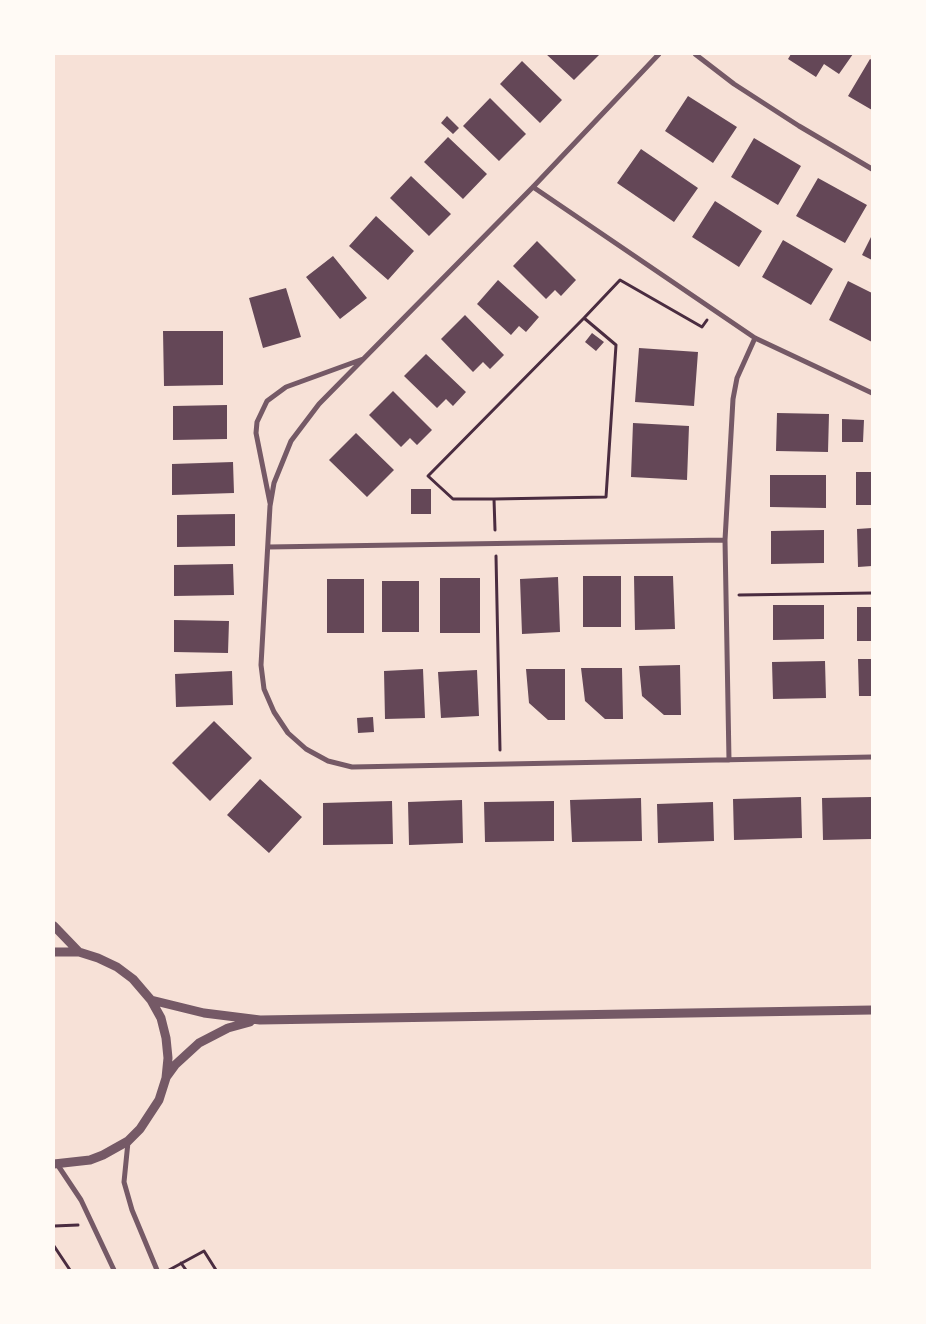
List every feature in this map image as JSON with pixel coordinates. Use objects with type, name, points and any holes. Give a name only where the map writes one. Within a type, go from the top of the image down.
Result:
[{"type":"street","points":[[659,54],[533,187],[319,404],[296,434],[282,462],[270,506],[261,665],[264,690],[274,712],[288,733],[306,749],[328,761],[352,767],[872,757]]},
{"type":"street","points":[[694,54],[734,84],[872,169]]},
{"type":"street","points":[[533,187],[755,338],[872,393]]},
{"type":"street","points":[[729,760],[725,540],[733,399],[737,378],[755,338]]},
{"type":"street","points":[[270,506],[256,432],[258,416],[266,401],[286,387],[365,358]]},
{"type":"street","points":[[268,547],[725,540]]},
{"type":"street","points":[[54,926],[79,952]]},
{"type":"street","points":[[54,952],[79,952],[98,958],[117,967],[133,979],[151,1000],[160,1018],[166,1038],[168,1058],[166,1078],[159,1100],[151,1116],[128,1141],[110,1152],[90,1160],[55,1164],[80,1200],[114,1270]]},
{"type":"street","points":[[151,1000],[204,1013],[260,1020],[872,1010]]},
{"type":"street","points":[[166,1078],[186,1053],[206,1038],[228,1028],[260,1020]]},
{"type":"street","points":[[128,1141],[124,1182],[132,1210],[157,1270]]},
{"type":"path","points":[[584,318],[616,345],[606,497],[453,499],[428,476],[620,280],[702,328],[714,310]]},
{"type":"path","points":[[494,499],[501,763]]},
{"type":"path","points":[[726,595],[872,593]]},
{"type":"path","points":[[54,1226],[93,1224]]},
{"type":"path","points":[[54,1246],[70,1270]]},
{"type":"path","points":[[169,1270],[204,1251],[216,1270]]},
{"type":"path","points":[[181,1263],[186,1270]]},
{"type":"building","points":[[546,54],[598,54],[599,55],[574,80]]},
{"type":"building","points":[[791,54],[853,54],[839,74],[824,64],[816,77],[788,59]]},
{"type":"building","points":[[870,59],[872,60],[872,110],[848,96]]},
{"type":"building","points":[[522,61],[562,100],[540,123],[500,84]]},
{"type":"building","points":[[688,96],[737,127],[713,163],[665,131]]},
{"type":"building","points":[[490,98],[526,134],[499,161],[463,126]]},
{"type":"building","points":[[447,116],[459,128],[453,134],[441,123]]},
{"type":"building","points":[[448,137],[487,174],[463,199],[424,162]]},
{"type":"building","points":[[754,138],[801,166],[778,205],[731,177]]},
{"type":"building","points":[[641,149],[698,188],[674,222],[617,183]]},
{"type":"building","points":[[411,176],[451,214],[429,236],[390,198]]},
{"type":"building","points":[[818,178],[867,205],[845,243],[796,216]]},
{"type":"building","points":[[715,201],[762,231],[739,267],[692,237]]},
{"type":"building","points":[[376,216],[414,251],[388,280],[349,246]]},
{"type":"building","points":[[872,235],[872,260],[862,255]]},
{"type":"building","points":[[783,240],[833,269],[811,305],[762,277]]},
{"type":"building","points":[[537,241],[576,280],[561,296],[555,290],[546,299],[513,266]]},
{"type":"building","points":[[333,256],[367,298],[340,319],[306,277]]},
{"type":"building","points":[[498,280],[539,317],[526,332],[519,326],[511,335],[477,304]]},
{"type":"building","points":[[848,281],[872,293],[872,342],[829,320]]},
{"type":"building","points":[[286,288],[301,337],[263,348],[249,298]]},
{"type":"building","points":[[465,315],[504,355],[490,369],[483,362],[473,372],[441,339]]},
{"type":"building","points":[[163,331],[223,331],[223,385],[164,386]]},
{"type":"building","points":[[592,333],[604,342],[596,351],[585,342]]},
{"type":"building","points":[[639,348],[698,352],[694,406],[635,402]]},
{"type":"building","points":[[426,354],[466,392],[453,406],[446,399],[437,408],[404,376]]},
{"type":"building","points":[[393,391],[432,430],[417,445],[410,438],[401,447],[369,415]]},
{"type":"building","points":[[227,405],[227,439],[173,440],[173,406]]},
{"type":"building","points":[[777,413],[829,414],[828,452],[776,451]]},
{"type":"building","points":[[842,419],[864,420],[863,442],[842,442]]},
{"type":"building","points":[[633,423],[689,426],[687,480],[631,477]]},
{"type":"building","points":[[356,433],[394,470],[367,497],[329,460]]},
{"type":"building","points":[[233,462],[234,493],[172,495],[172,464]]},
{"type":"building","points":[[856,472],[872,472],[872,505],[856,505]]},
{"type":"building","points":[[770,475],[826,475],[826,508],[770,507]]},
{"type":"building","points":[[411,489],[431,489],[431,514],[411,514]]},
{"type":"building","points":[[235,514],[235,546],[177,547],[177,515]]},
{"type":"building","points":[[872,528],[872,566],[858,567],[857,529]]},
{"type":"building","points":[[824,530],[824,563],[771,564],[771,531]]},
{"type":"building","points":[[233,564],[234,595],[174,596],[174,565]]},
{"type":"building","points":[[583,576],[621,576],[621,627],[583,627]]},
{"type":"building","points":[[634,576],[673,576],[675,629],[635,630]]},
{"type":"building","points":[[558,577],[560,632],[522,634],[520,579]]},
{"type":"building","points":[[440,578],[480,578],[480,633],[440,633]]},
{"type":"building","points":[[327,579],[364,579],[364,633],[327,633]]},
{"type":"building","points":[[382,581],[419,581],[419,632],[382,632]]},
{"type":"building","points":[[773,605],[824,605],[824,639],[773,640]]},
{"type":"building","points":[[857,607],[872,607],[872,641],[857,641]]},
{"type":"building","points":[[174,620],[229,621],[228,653],[174,652]]},
{"type":"building","points":[[858,659],[872,659],[872,696],[859,696]]},
{"type":"building","points":[[825,661],[826,698],[773,699],[772,662]]},
{"type":"building","points":[[680,665],[681,715],[664,715],[642,696],[639,666]]},
{"type":"building","points":[[581,668],[622,668],[623,719],[605,719],[585,701]]},
{"type":"building","points":[[423,669],[425,718],[385,719],[384,671]]},
{"type":"building","points":[[526,669],[565,669],[565,720],[548,720],[529,703]]},
{"type":"building","points":[[477,670],[479,716],[441,718],[438,672]]},
{"type":"building","points":[[232,671],[233,705],[176,707],[175,674]]},
{"type":"building","points":[[373,717],[374,732],[358,733],[357,718]]},
{"type":"building","points":[[214,721],[252,758],[210,801],[172,763]]},
{"type":"building","points":[[260,779],[302,817],[269,853],[227,815]]},
{"type":"building","points":[[801,797],[802,838],[734,840],[733,799]]},
{"type":"building","points":[[872,797],[872,839],[823,840],[822,798]]},
{"type":"building","points":[[641,798],[642,841],[572,842],[570,800]]},
{"type":"building","points":[[462,800],[463,843],[409,845],[408,802]]},
{"type":"building","points":[[392,801],[393,844],[323,845],[323,803]]},
{"type":"building","points":[[554,801],[554,841],[485,842],[484,802]]},
{"type":"building","points":[[713,802],[714,841],[658,843],[657,804]]}]
